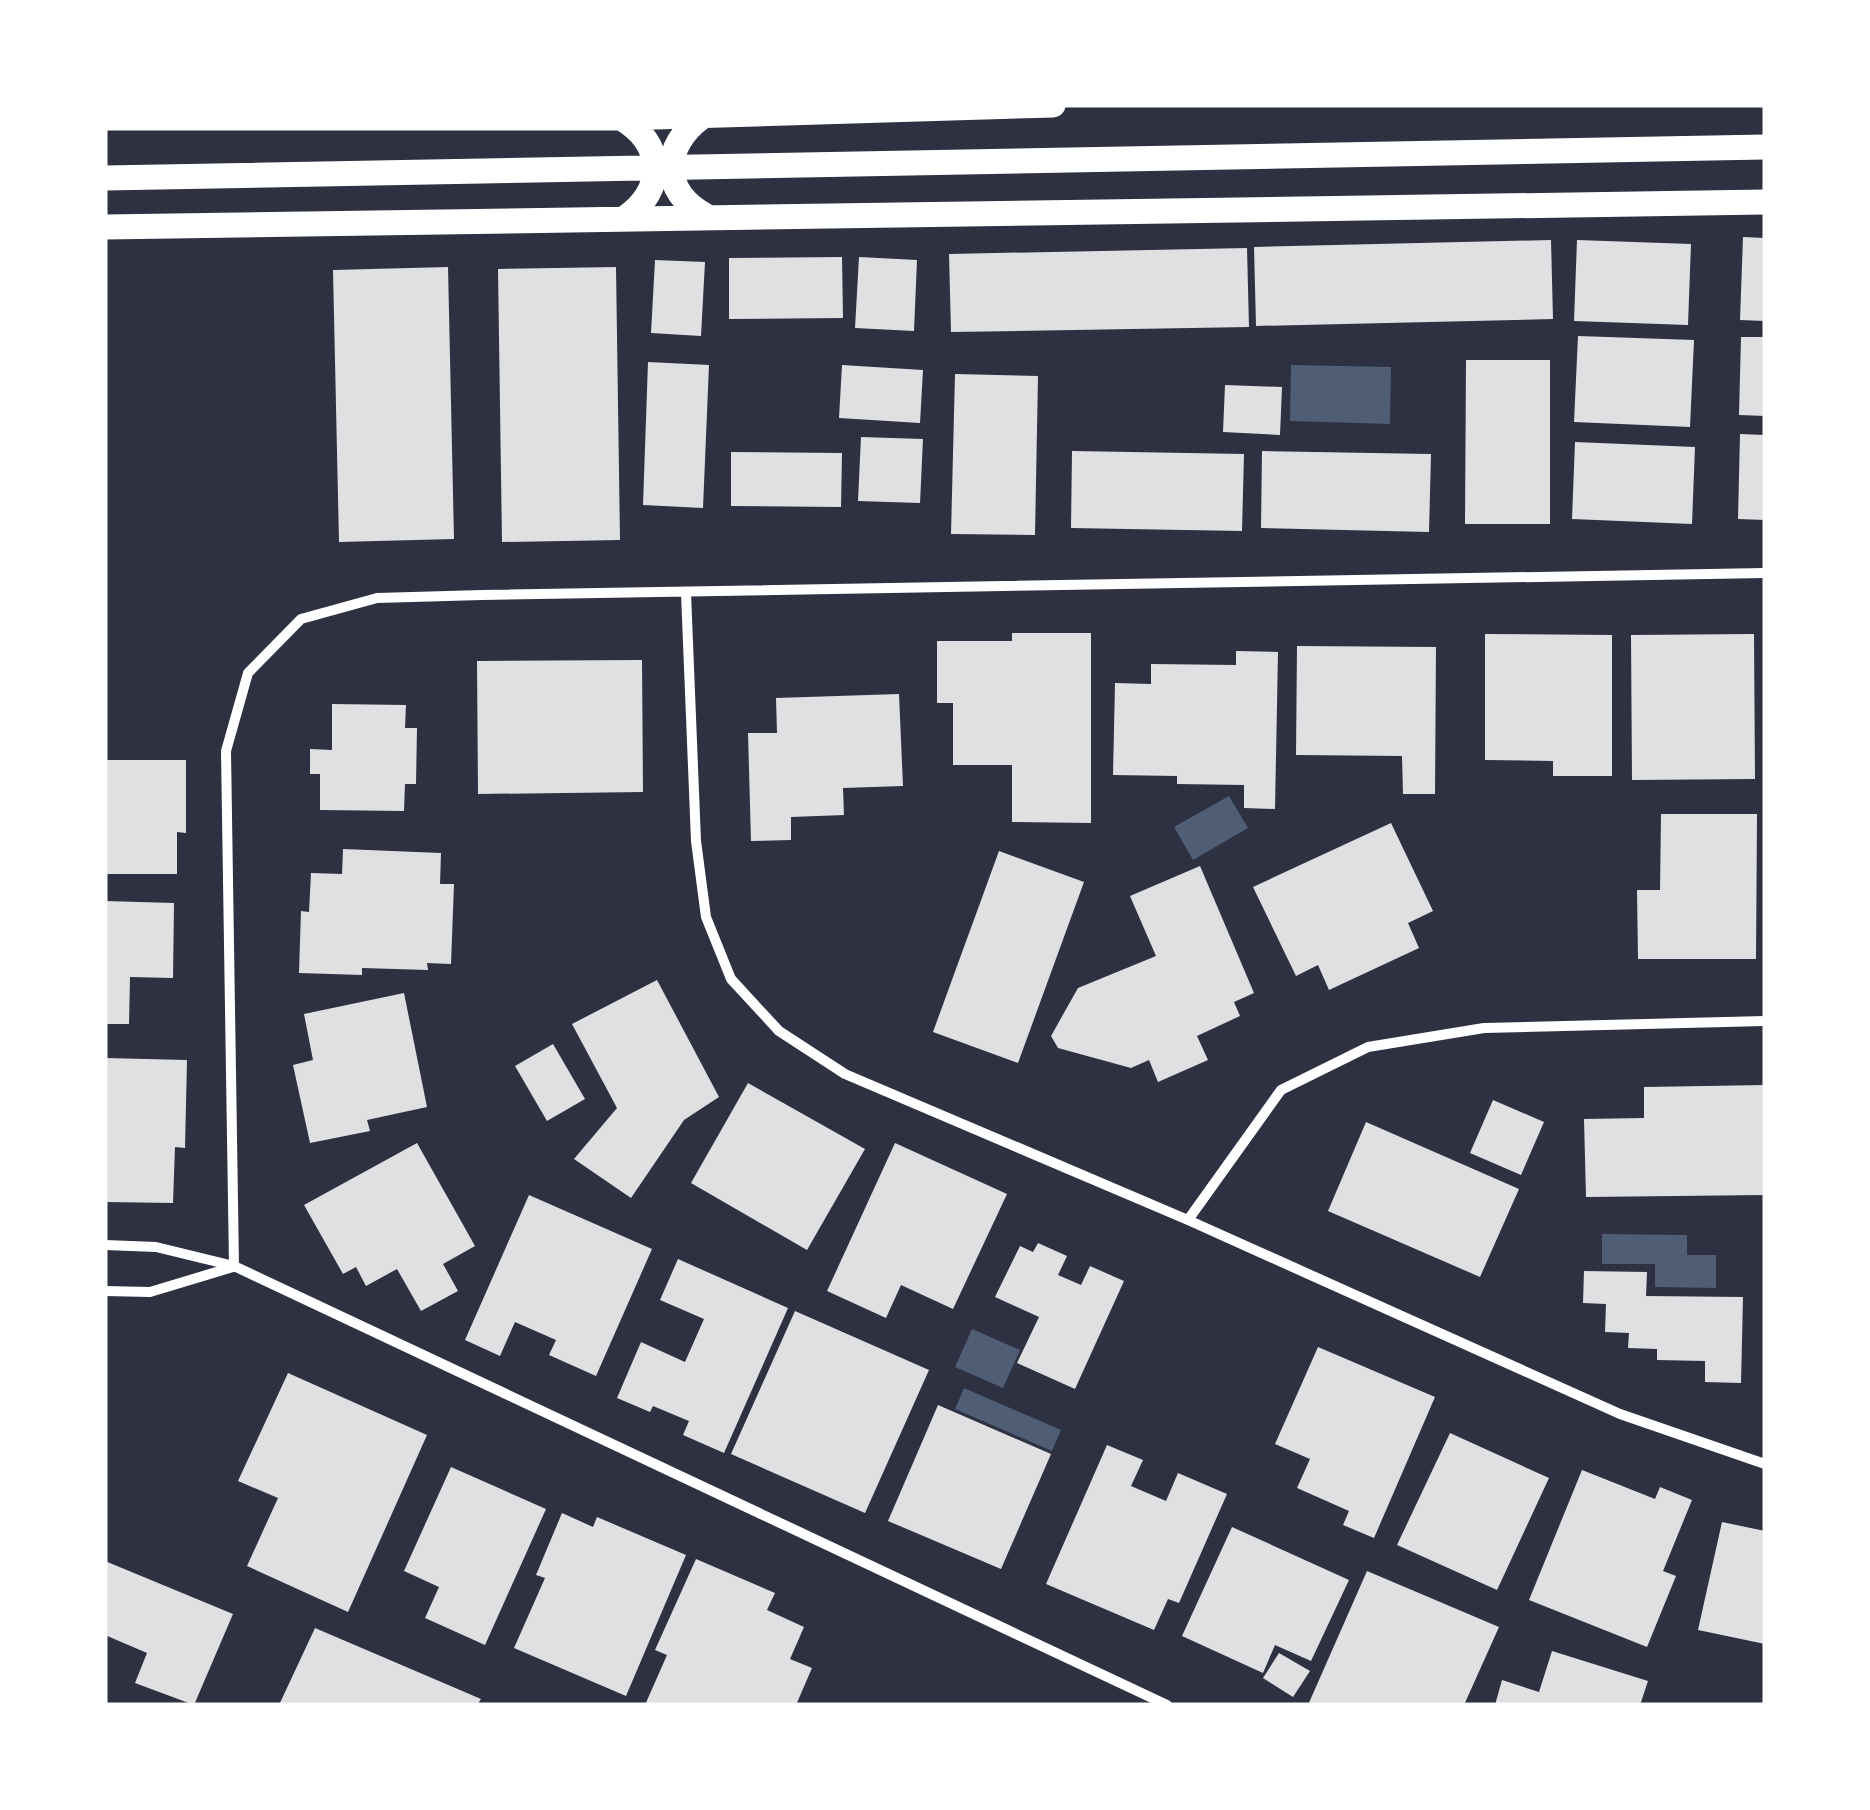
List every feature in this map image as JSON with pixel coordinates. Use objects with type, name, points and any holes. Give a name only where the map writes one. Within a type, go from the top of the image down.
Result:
[{"type":"main road","points":[[105,118],[702,117],[1053,105]]},
{"type":"main road","points":[[702,117],[683,132],[670,165],[678,196],[706,216]]},
{"type":"main road","points":[[621,118],[649,142],[657,166],[648,197],[625,218]]},
{"type":"main road","points":[[105,178],[1765,147]]},
{"type":"main road","points":[[105,227],[1765,202]]},
{"type":"street","points":[[234,1266],[226,751],[248,674],[301,619],[377,598],[1765,573]]},
{"type":"street","points":[[686,593],[696,841],[706,917],[732,979],[779,1031],[844,1074],[1188,1220],[1620,1414],[1765,1464]]},
{"type":"street","points":[[1188,1220],[1242,1138],[1281,1090],[1368,1046],[1484,1028],[1765,1021]]},
{"type":"street","points":[[105,1244],[156,1247],[234,1266],[1167,1705]]},
{"type":"street","points":[[105,1291],[150,1292],[234,1266]]},
{"type":"water","points":[[1291,365],[1391,367],[1390,424],[1290,421]]},
{"type":"water","points":[[1229,796],[1248,828],[1193,860],[1174,827]]},
{"type":"water","points":[[1602,1234],[1687,1235],[1687,1255],[1716,1255],[1716,1288],[1655,1287],[1655,1264],[1602,1264]]},
{"type":"water","points":[[972,1329],[1020,1350],[1003,1388],[955,1367]]},
{"type":"water","points":[[964,1388],[1061,1430],[1052,1451],[955,1409]]},
{"type":"building","points":[[1743,237],[1765,238],[1765,321],[1740,320]]},
{"type":"building","points":[[1551,240],[1553,319],[1256,326],[1254,247]]},
{"type":"building","points":[[1577,240],[1691,244],[1688,325],[1574,321]]},
{"type":"building","points":[[1247,248],[1249,327],[951,332],[949,254]]},
{"type":"building","points":[[842,257],[843,318],[729,319],[729,258]]},
{"type":"building","points":[[859,257],[917,260],[914,331],[855,328]]},
{"type":"building","points":[[655,260],[705,262],[701,336],[651,333]]},
{"type":"building","points":[[448,267],[454,539],[339,542],[333,270]]},
{"type":"building","points":[[616,267],[620,540],[502,542],[498,269]]},
{"type":"building","points":[[1578,336],[1694,340],[1690,427],[1574,422]]},
{"type":"building","points":[[1741,337],[1765,337],[1765,416],[1739,415]]},
{"type":"building","points":[[1466,360],[1550,360],[1550,524],[1465,524]]},
{"type":"building","points":[[648,362],[709,365],[703,508],[643,505]]},
{"type":"building","points":[[842,365],[923,370],[920,423],[839,418]]},
{"type":"building","points":[[955,374],[1038,376],[1035,535],[951,534]]},
{"type":"building","points":[[1225,385],[1282,387],[1280,435],[1223,432]]},
{"type":"building","points":[[1740,434],[1765,435],[1765,520],[1738,519]]},
{"type":"building","points":[[861,437],[923,439],[920,503],[858,501]]},
{"type":"building","points":[[1575,442],[1695,447],[1692,524],[1572,519]]},
{"type":"building","points":[[1072,451],[1244,454],[1242,531],[1071,528]]},
{"type":"building","points":[[1262,451],[1431,454],[1429,532],[1261,528]]},
{"type":"building","points":[[731,452],[842,453],[841,507],[731,506]]},
{"type":"building","points":[[1012,633],[1091,633],[1091,823],[1012,822],[1012,765],[953,765],[953,703],[937,703],[937,641],[1012,641]]},
{"type":"building","points":[[1485,634],[1612,635],[1612,776],[1553,776],[1553,761],[1485,760]]},
{"type":"building","points":[[1754,634],[1755,779],[1632,780],[1631,635]]},
{"type":"building","points":[[1297,646],[1436,647],[1435,794],[1403,794],[1402,756],[1296,755]]},
{"type":"building","points":[[1236,651],[1278,652],[1275,809],[1244,808],[1244,785],[1177,784],[1177,776],[1113,775],[1115,683],[1151,684],[1151,664],[1236,665]]},
{"type":"building","points":[[642,660],[643,792],[478,794],[477,661]]},
{"type":"building","points":[[899,694],[903,786],[843,788],[844,815],[791,817],[791,840],[751,841],[748,733],[777,733],[776,698]]},
{"type":"building","points":[[332,704],[406,705],[405,728],[417,728],[416,784],[405,784],[404,811],[320,810],[320,774],[310,774],[310,749],[332,750]]},
{"type":"building","points":[[105,760],[186,760],[186,833],[177,832],[177,874],[105,874]]},
{"type":"building","points":[[1661,814],[1757,814],[1756,959],[1638,959],[1637,890],[1660,890]]},
{"type":"building","points":[[1391,823],[1433,911],[1408,923],[1419,948],[1329,990],[1318,965],[1296,976],[1253,887]]},
{"type":"building","points":[[343,849],[441,853],[440,884],[454,884],[451,964],[427,963],[428,970],[362,968],[362,975],[299,973],[301,911],[309,912],[311,873],[342,874]]},
{"type":"building","points":[[999,851],[1084,882],[1018,1063],[933,1032]]},
{"type":"building","points":[[1200,866],[1254,993],[1234,1002],[1240,1016],[1197,1036],[1208,1060],[1158,1082],[1149,1060],[1131,1068],[1058,1048],[1051,1036],[1078,988],[1156,956],[1130,896]]},
{"type":"building","points":[[105,901],[174,903],[173,978],[130,977],[129,1024],[105,1024]]},
{"type":"building","points":[[657,980],[719,1097],[684,1120],[631,1198],[574,1159],[617,1108],[572,1024]]},
{"type":"building","points":[[404,993],[427,1107],[367,1120],[370,1131],[310,1143],[293,1065],[313,1060],[304,1014]]},
{"type":"building","points":[[553,1044],[585,1099],[547,1121],[515,1066]]},
{"type":"building","points":[[105,1058],[187,1060],[185,1148],[175,1147],[173,1203],[105,1202]]},
{"type":"building","points":[[748,1083],[865,1149],[807,1250],[691,1183]]},
{"type":"building","points":[[1765,1085],[1765,1195],[1586,1197],[1584,1119],[1644,1118],[1644,1087]]},
{"type":"building","points":[[1493,1100],[1544,1122],[1521,1175],[1470,1153]]},
{"type":"building","points":[[1366,1122],[1519,1189],[1480,1277],[1328,1211]]},
{"type":"building","points":[[417,1143],[475,1246],[443,1264],[458,1291],[421,1311],[397,1269],[366,1286],[356,1267],[343,1274],[304,1205]]},
{"type":"building","points":[[895,1143],[1007,1194],[953,1309],[901,1285],[886,1318],[827,1291]]},
{"type":"building","points":[[529,1195],[652,1249],[596,1376],[549,1355],[556,1340],[515,1322],[500,1356],[465,1340]]},
{"type":"building","points":[[1038,1243],[1067,1256],[1058,1275],[1081,1285],[1090,1266],[1124,1281],[1075,1389],[1017,1363],[1039,1317],[995,1297],[1020,1246],[1033,1252]]},
{"type":"building","points":[[678,1259],[788,1308],[724,1453],[683,1435],[689,1421],[653,1406],[650,1412],[617,1398],[641,1342],[685,1362],[704,1319],[660,1300]]},
{"type":"building","points":[[1584,1271],[1647,1272],[1646,1296],[1743,1297],[1741,1383],[1705,1382],[1705,1361],[1657,1360],[1657,1349],[1628,1348],[1629,1333],[1605,1332],[1606,1304],[1583,1303]]},
{"type":"building","points":[[795,1311],[929,1370],[865,1513],[731,1454]]},
{"type":"building","points":[[1318,1347],[1435,1397],[1374,1538],[1343,1525],[1349,1511],[1297,1488],[1310,1459],[1275,1444]]},
{"type":"building","points":[[288,1373],[427,1435],[348,1612],[247,1566],[278,1498],[238,1481]]},
{"type":"building","points":[[938,1405],[1051,1454],[1001,1569],[888,1521]]},
{"type":"building","points":[[1450,1433],[1549,1478],[1497,1590],[1397,1545]]},
{"type":"building","points":[[1107,1445],[1143,1460],[1131,1486],[1166,1501],[1178,1473],[1227,1494],[1179,1603],[1168,1599],[1154,1630],[1046,1584]]},
{"type":"building","points":[[451,1467],[546,1509],[485,1645],[425,1618],[439,1587],[404,1571]]},
{"type":"building","points":[[1582,1470],[1655,1499],[1660,1487],[1692,1500],[1663,1571],[1676,1576],[1647,1647],[1529,1600]]},
{"type":"building","points":[[562,1513],[593,1527],[597,1517],[686,1555],[626,1696],[514,1648],[545,1578],[536,1575]]},
{"type":"building","points":[[1722,1522],[1765,1531],[1765,1644],[1698,1630]]},
{"type":"building","points":[[1232,1527],[1349,1580],[1311,1661],[1275,1645],[1263,1673],[1182,1636]]},
{"type":"building","points":[[696,1559],[775,1593],[767,1610],[804,1627],[790,1659],[812,1668],[796,1705],[645,1705],[667,1655],[655,1650]]},
{"type":"building","points":[[105,1561],[233,1614],[194,1705],[135,1683],[147,1653],[105,1635]]},
{"type":"building","points":[[1367,1571],[1499,1627],[1464,1705],[1308,1705]]},
{"type":"building","points":[[315,1628],[481,1699],[477,1705],[279,1705]]},
{"type":"building","points":[[1552,1651],[1648,1681],[1640,1705],[1495,1705],[1502,1680],[1539,1692]]},
{"type":"building","points":[[1279,1653],[1310,1671],[1293,1697],[1263,1678]]}]
